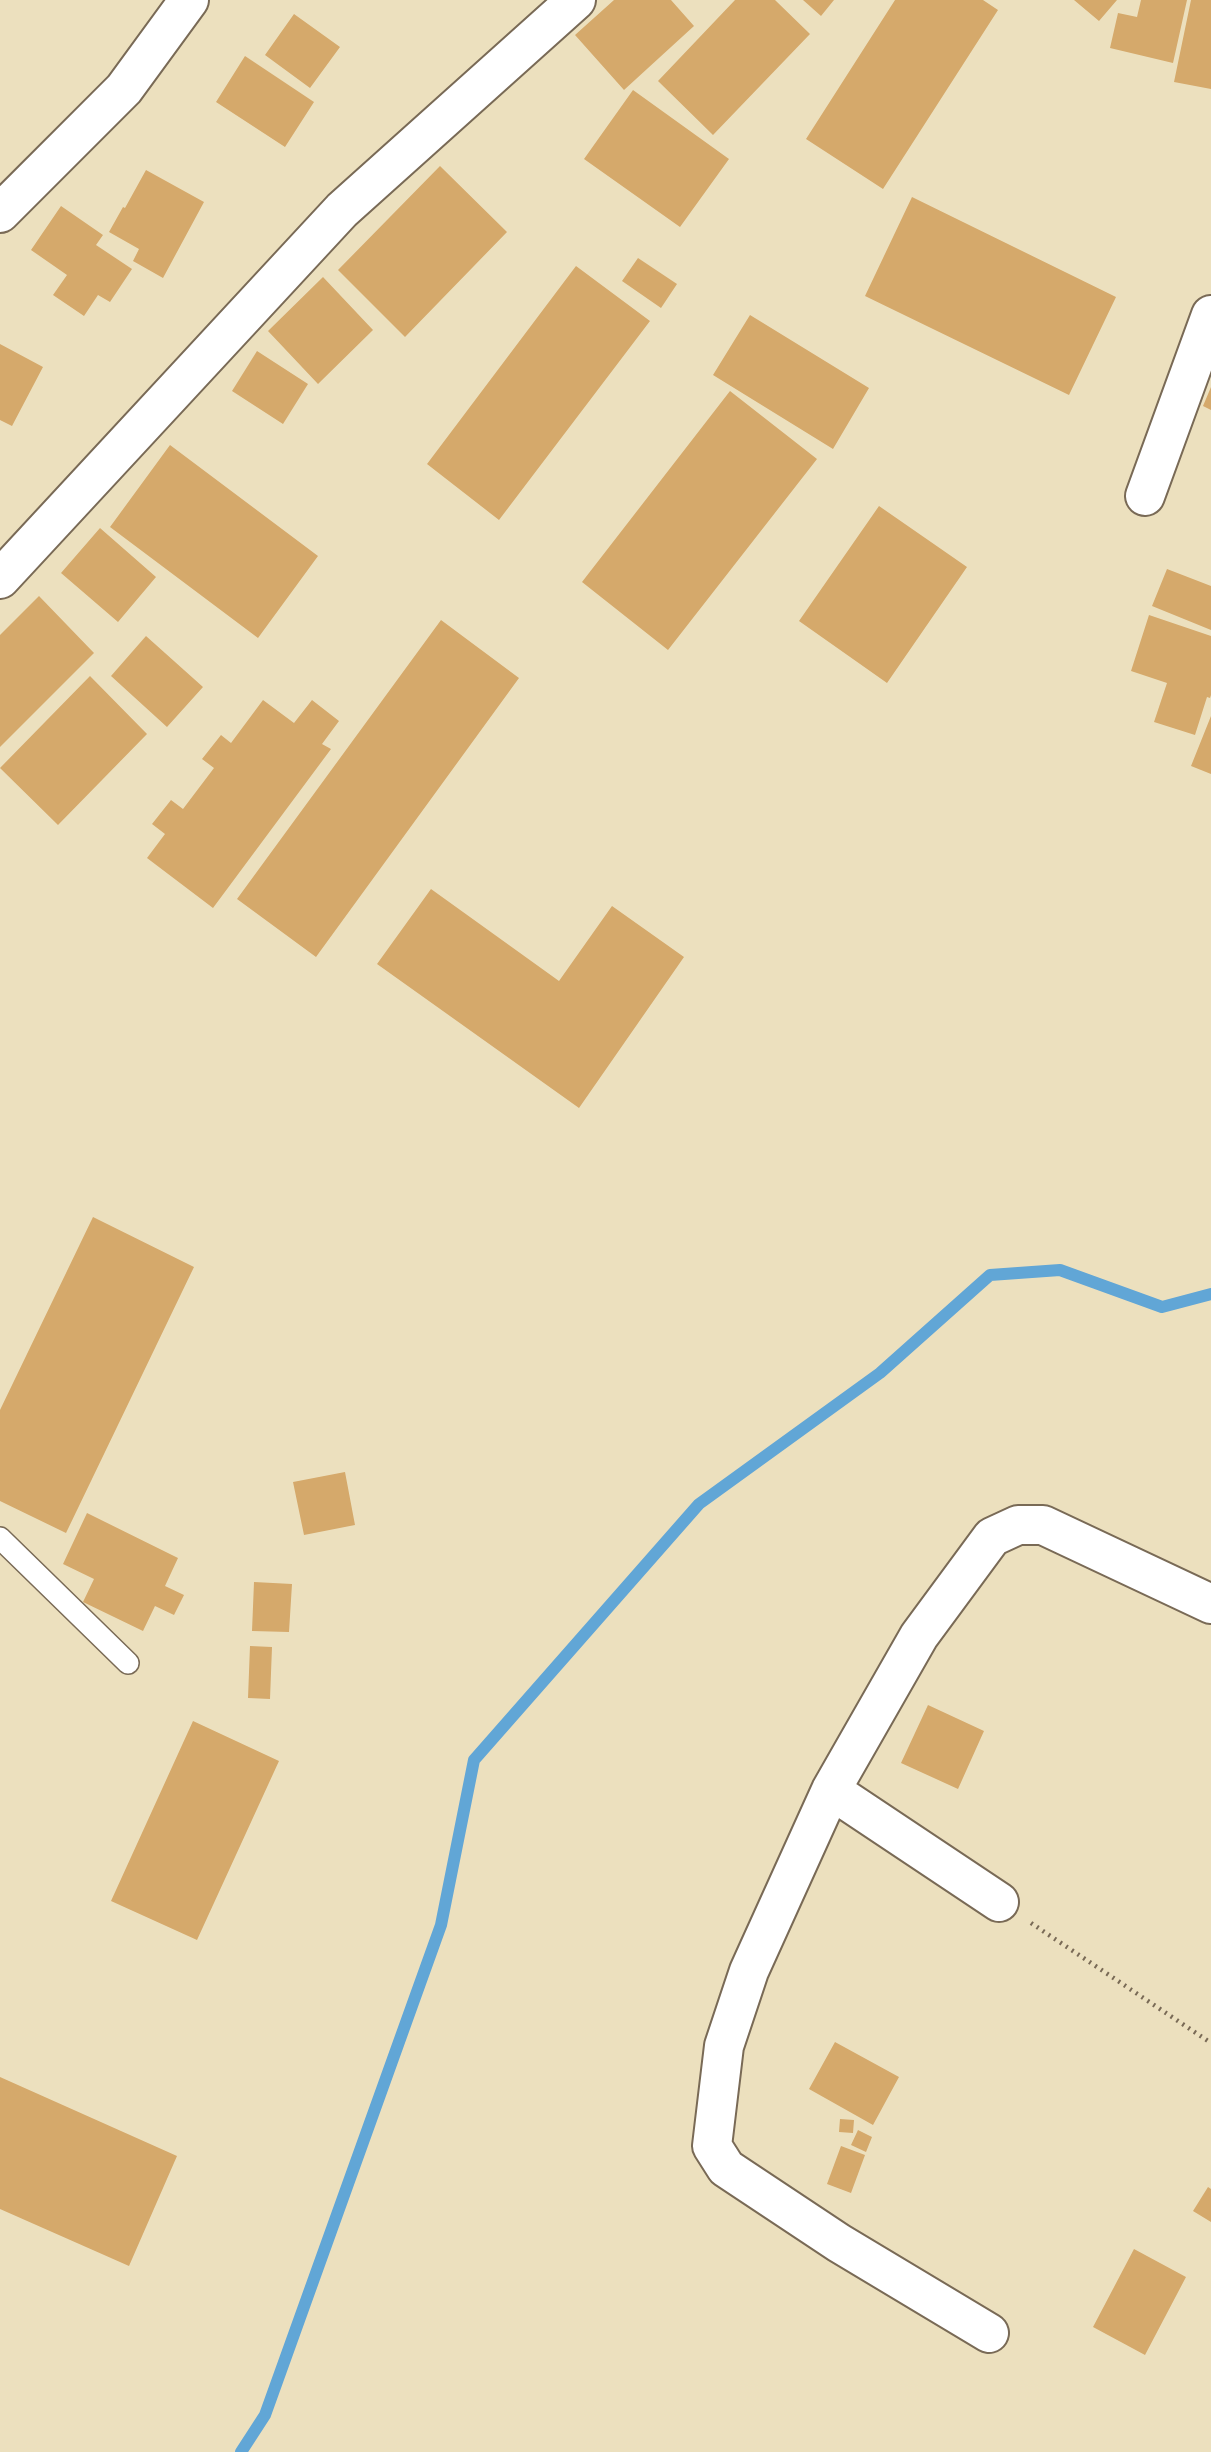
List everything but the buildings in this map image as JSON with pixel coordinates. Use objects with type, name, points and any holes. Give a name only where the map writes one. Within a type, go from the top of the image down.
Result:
[{"type":"street","points":[[2,207],[124,89],[189,0]]},
{"type":"street","points":[[0,579],[342,210],[576,0]]},
{"type":"street","points":[[1145,496],[1211,315]]},
{"type":"street","points":[[989,2333],[839,2244],[726,2168],[712,2146],[723,2046],[744,1983],[831,1790],[919,1636],[992,1537],[1018,1525],[1043,1525],[1211,1604]]},
{"type":"street","points":[[831,1790],[999,1902]]},
{"type":"lane","points":[[0,1538],[128,1663]]},
{"type":"path","points":[[999,1902],[1211,2043]]},
{"type":"waterway","points":[[241,2452],[265,2415],[441,1925],[474,1760],[699,1504],[880,1373],[990,1275],[1060,1270],[1162,1307],[1211,1294]]}]
